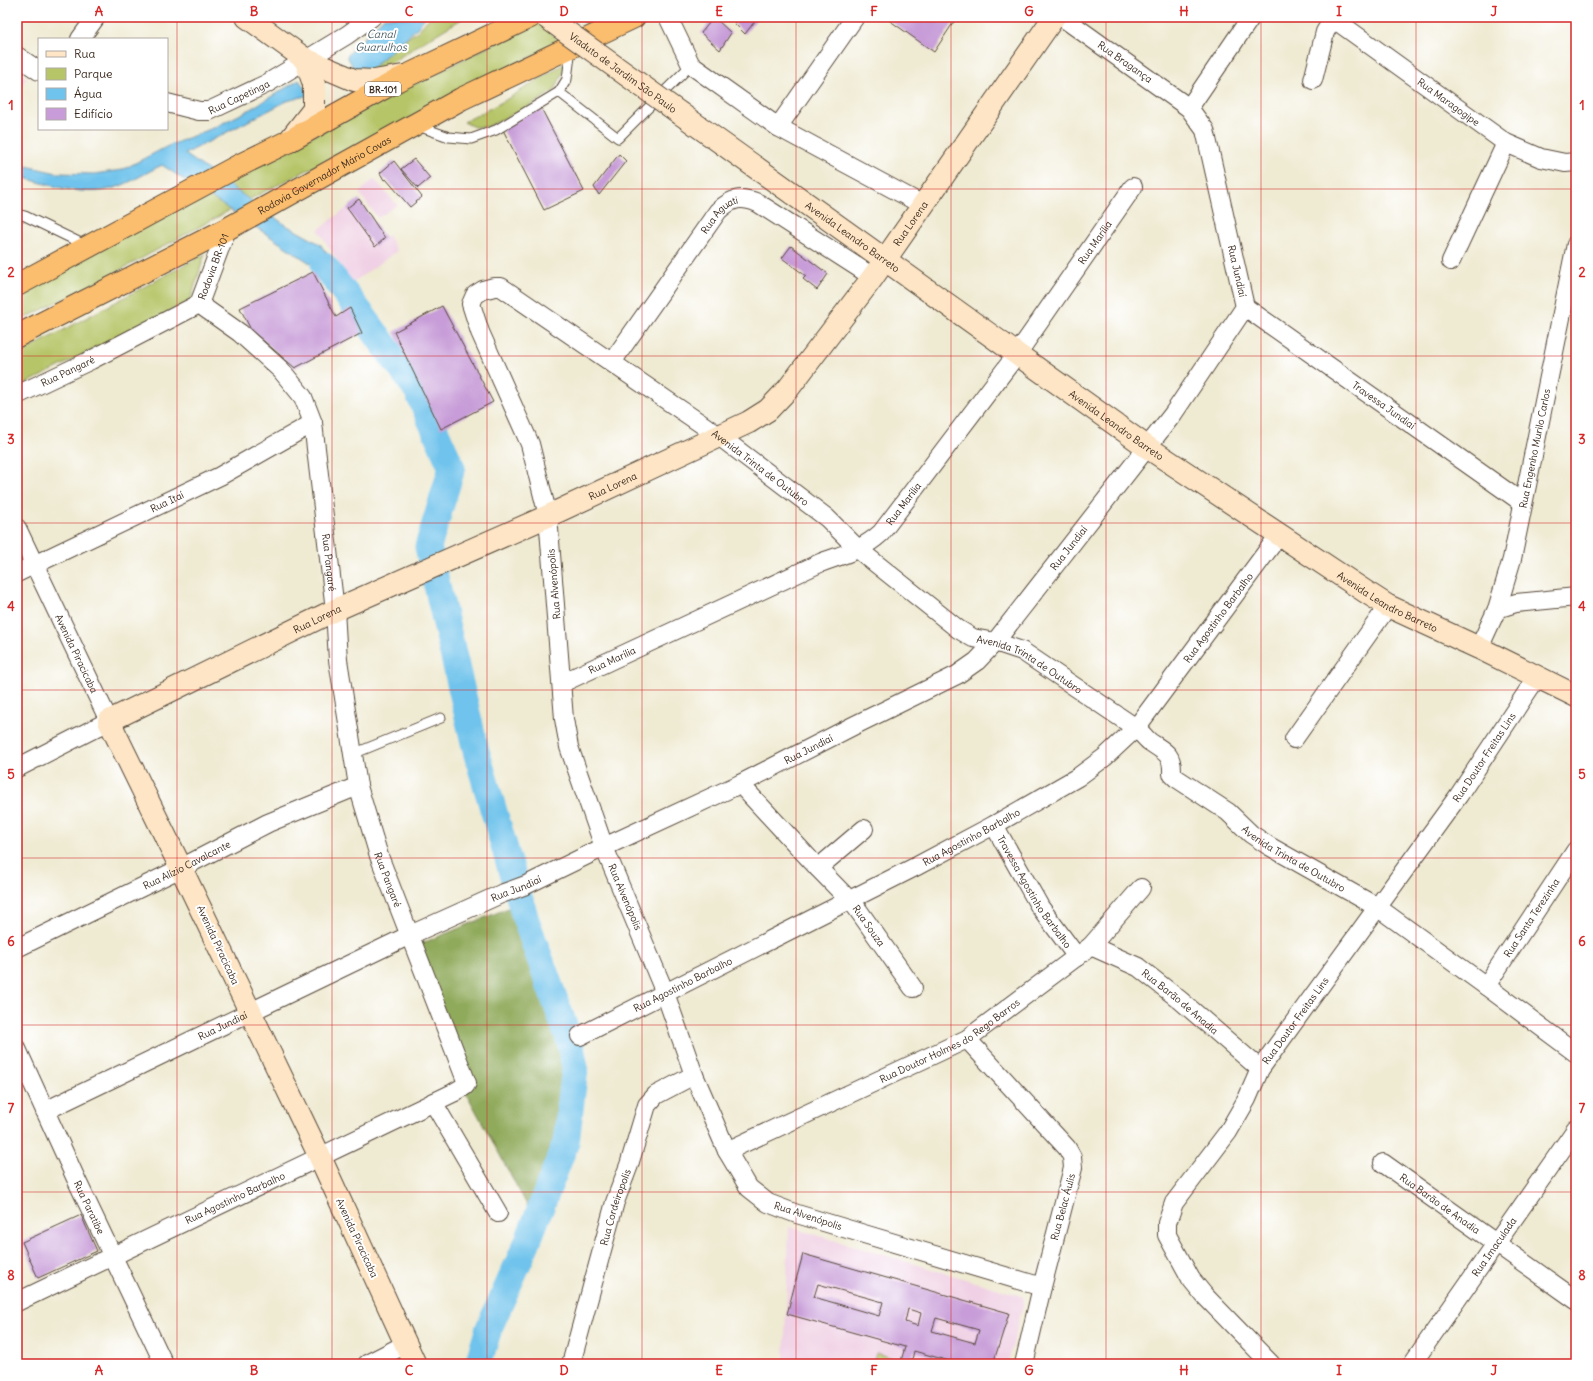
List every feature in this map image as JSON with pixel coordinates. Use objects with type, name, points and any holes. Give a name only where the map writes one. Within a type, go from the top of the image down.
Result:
[{"type":"highway","name":"BR-101","points":[[17,285],[289,141],[398,80],[530,17]]},
{"type":"highway","name":"Rodovia Governador Mário Covas","points":[[17,336],[227,229],[461,99],[634,17]]},
{"type":"highway","points":[[17,344],[69,310]]},
{"type":"main road","points":[[247,17],[317,71],[354,80],[374,81],[412,74]]},
{"type":"main road","name":"Viaduto de Jardim São Paulo","points":[[546,17],[681,114]]},
{"type":"main road","name":"Rua Lorena","points":[[109,721],[335,610],[548,516],[720,436],[749,422],[768,410],[788,388],[872,276],[1054,17]]},
{"type":"main road","points":[[289,141],[314,109],[317,71]]},
{"type":"main road","name":"Avenida Leandro Barreto","points":[[681,114],[885,258],[1147,447],[1388,606],[1479,648],[1576,696]]},
{"type":"main road","name":"Avenida Piracicaba","points":[[109,721],[320,1157],[415,1364]]},
{"type":"street","points":[[81,38],[96,17]]},
{"type":"street","name":"Rua Capetinga","points":[[168,103],[199,111],[210,111],[266,84],[317,71],[347,35],[372,17]]},
{"type":"street","points":[[668,17],[691,65],[778,127],[923,205]]},
{"type":"street","points":[[778,127],[855,17]]},
{"type":"street","name":"Rua Bragança","points":[[1062,17],[1189,108]]},
{"type":"street","points":[[1189,108],[1251,17]]},
{"type":"street","points":[[1313,80],[1325,32],[1332,18]]},
{"type":"street","name":"Rua Maragogipe","points":[[1332,18],[1506,142],[1541,158],[1566,163],[1576,162]]},
{"type":"street","points":[[17,56],[38,70]]},
{"type":"street","name":"Rua Jundiaí","points":[[45,1111],[249,1011],[410,935],[526,884],[604,846],[740,784],[957,675],[976,661],[995,642],[1174,414],[1245,307],[1206,130],[1189,108]]},
{"type":"street","points":[[1451,261],[1506,142]]},
{"type":"street","name":"Rua Marília","points":[[562,683],[820,563],[859,550],[870,543],[881,533],[1017,354],[1133,187]]},
{"type":"street","name":"Rua Aguati","points":[[612,362],[718,211],[726,204],[736,199],[746,199],[758,203],[872,276]]},
{"type":"street","name":"Rodovia BR-101","points":[[199,304],[227,229]]},
{"type":"street","name":"Rua Engenho Murilo Carlos","points":[[1479,648],[1497,609],[1512,559],[1576,244]]},
{"type":"street","name":"Avenida Trinta de Outubro","points":[[475,295],[483,290],[501,287],[720,436],[827,518],[859,550],[958,629],[973,638],[995,642],[1022,651],[1136,728],[1149,741],[1168,755],[1173,765],[1172,774],[1176,778],[1228,812],[1251,834],[1269,846],[1377,907],[1576,1053]]},
{"type":"street","name":"Rua Alvenópolis","points":[[475,295],[471,304],[473,312],[480,332],[530,444],[548,516],[564,719],[569,747],[604,846],[666,993],[694,1075],[727,1151],[749,1188],[768,1203],[797,1214],[1042,1287]]},
{"type":"street","name":"Rua Pangaré","points":[[17,395],[91,360],[199,304],[240,333],[281,370],[303,397],[313,423],[335,610],[338,660],[358,786],[379,856],[466,1078],[467,1083],[465,1086],[453,1093]]},
{"type":"street","name":"Travessa Jundiaí","points":[[1245,307],[1523,503]]},
{"type":"street","name":"Rua Itaí","points":[[17,573],[220,476],[313,423]]},
{"type":"street","name":"Avenida Piracicaba","points":[[17,528],[109,721]]},
{"type":"street","name":"Rua Agostinho Barbalho","points":[[580,1036],[850,900],[994,825],[1078,777],[1105,757],[1136,728],[1279,535]]},
{"type":"street","points":[[1497,609],[1516,603],[1576,597]]},
{"type":"street","points":[[1294,739],[1388,606]]},
{"type":"street","name":"Rua Doutor Freitas Lins","points":[[1271,1364],[1204,1295],[1191,1279],[1167,1235],[1167,1223],[1174,1203],[1228,1132],[1247,1099],[1260,1069],[1459,795],[1537,677]]},
{"type":"street","name":"Rua Lorena","points":[[17,768],[109,721]]},
{"type":"street","name":"Rua Souza","points":[[740,784],[818,868],[850,900],[913,988]]},
{"type":"street","name":"Rua Alízio Cavalcante","points":[[17,948],[181,868],[268,823],[358,786]]},
{"type":"street","name":"Travessa Agostinho Barbalho","points":[[994,825],[1040,907],[1084,952]]},
{"type":"street","points":[[818,868],[864,829]]},
{"type":"street","name":"Rua Santa Terezinha","points":[[1486,986],[1576,850]]},
{"type":"street","name":"Rua Doutor Holmes do Rego Barros","points":[[727,1151],[967,1039],[1084,952],[1141,888]]},
{"type":"street","name":"Rua Barão de Anadia","points":[[1084,952],[1138,967],[1180,1000],[1260,1069]]},
{"type":"street","name":"Rua Belac Áulis","points":[[967,1039],[1066,1148],[1072,1157],[1073,1168],[1042,1287],[1024,1364]]},
{"type":"street","name":"Rua Paratibe","points":[[17,1048],[77,1181],[164,1364]]},
{"type":"street","name":"Rua Cordeiropolis","points":[[571,1364],[615,1202],[647,1106],[656,1095],[694,1075]]},
{"type":"street","name":"Rua Agostinho Barbalho","points":[[17,1302],[453,1093]]},
{"type":"street","points":[[433,1102],[498,1213]]},
{"type":"street","name":"Rua Imaculada","points":[[1412,1364],[1576,1129]]},
{"type":"street","name":"Rua Barão de Anadia","points":[[1383,1163],[1495,1244],[1576,1300]]},
{"type":"street","points":[[367,1364],[406,1344]]},
{"type":"lane","points":[[415,125],[449,137],[471,139],[496,130],[559,92],[567,79],[571,47]]},
{"type":"lane","points":[[559,92],[618,138],[691,65]]},
{"type":"lane","points":[[17,214],[25,216],[89,246]]},
{"type":"lane","points":[[353,754],[441,718]]},
{"type":"shaded area","points":[[17,71],[27,78],[17,92]]},
{"type":"shaded area","points":[[374,179],[397,205],[378,218],[359,193]]},
{"type":"shaded area","points":[[347,208],[375,247],[388,235],[397,251],[352,283],[318,230]]},
{"type":"shaded area","points":[[789,1227],[1019,1295],[1024,1300],[1008,1364],[784,1364]]},
{"type":"green space","points":[[430,17],[465,17],[415,47],[375,74],[363,76],[401,42],[418,31]]},
{"type":"green space","points":[[579,17],[611,17],[590,27]]},
{"type":"green space","points":[[539,21],[560,42],[254,197],[100,281],[17,322],[17,293],[285,150]]},
{"type":"green space","points":[[567,62],[555,90],[535,103],[487,127],[474,127],[464,122],[504,101]]},
{"type":"green space","points":[[205,254],[190,301],[17,388],[17,355]]},
{"type":"green space","points":[[511,907],[570,1042],[554,1137],[528,1207],[464,1089],[418,945]]},
{"type":"green space","points":[[876,1353],[912,1364],[873,1364]]},
{"type":"water","name":"Canal Guarulhos","points":[[384,17],[425,17],[417,28],[359,78],[347,56]]},
{"type":"water","points":[[299,80],[309,95],[287,101],[185,154],[284,224],[320,244],[355,293],[342,298],[316,267],[162,165],[123,185],[105,190],[92,191],[67,189],[17,176],[17,164],[57,173],[94,174],[122,170],[168,146],[213,128],[247,111]]},
{"type":"building","points":[[714,17],[731,33],[720,50],[701,33]]},
{"type":"building","points":[[740,17],[758,17],[745,34],[734,23]]},
{"type":"building","points":[[957,17],[934,52],[886,18]]},
{"type":"building","points":[[540,106],[584,191],[544,210],[502,128]]},
{"type":"building","points":[[619,154],[626,161],[599,195],[594,187]]},
{"type":"building","points":[[414,159],[430,178],[418,188],[401,169]]},
{"type":"building","points":[[394,161],[422,197],[410,207],[386,179],[384,180],[380,173]]},
{"type":"building","points":[[359,199],[385,238],[375,247],[347,208]]},
{"type":"building","points":[[791,246],[828,274],[817,290],[803,279],[806,276],[782,258]]},
{"type":"building","points":[[313,272],[336,317],[350,308],[362,333],[295,368],[251,330],[240,308]]},
{"type":"building","points":[[442,306],[493,402],[441,429],[394,332]]},
{"type":"building","points":[[81,1215],[97,1251],[38,1278],[22,1242]]},
{"type":"building","points":[[803,1254],[1009,1313],[993,1364],[960,1364],[914,1351],[911,1364],[901,1361],[905,1347],[787,1314]],"holes":[[[818,1284],[883,1302],[879,1316],[814,1297]],[[908,1309],[921,1313],[918,1326],[905,1322]],[[936,1318],[979,1330],[975,1343],[932,1331]]]},
{"type":"waterway","points":[[324,266],[417,390],[452,468],[428,547],[476,751],[526,920],[570,1042],[575,1068],[566,1142],[527,1243],[489,1328],[478,1364]]}]
